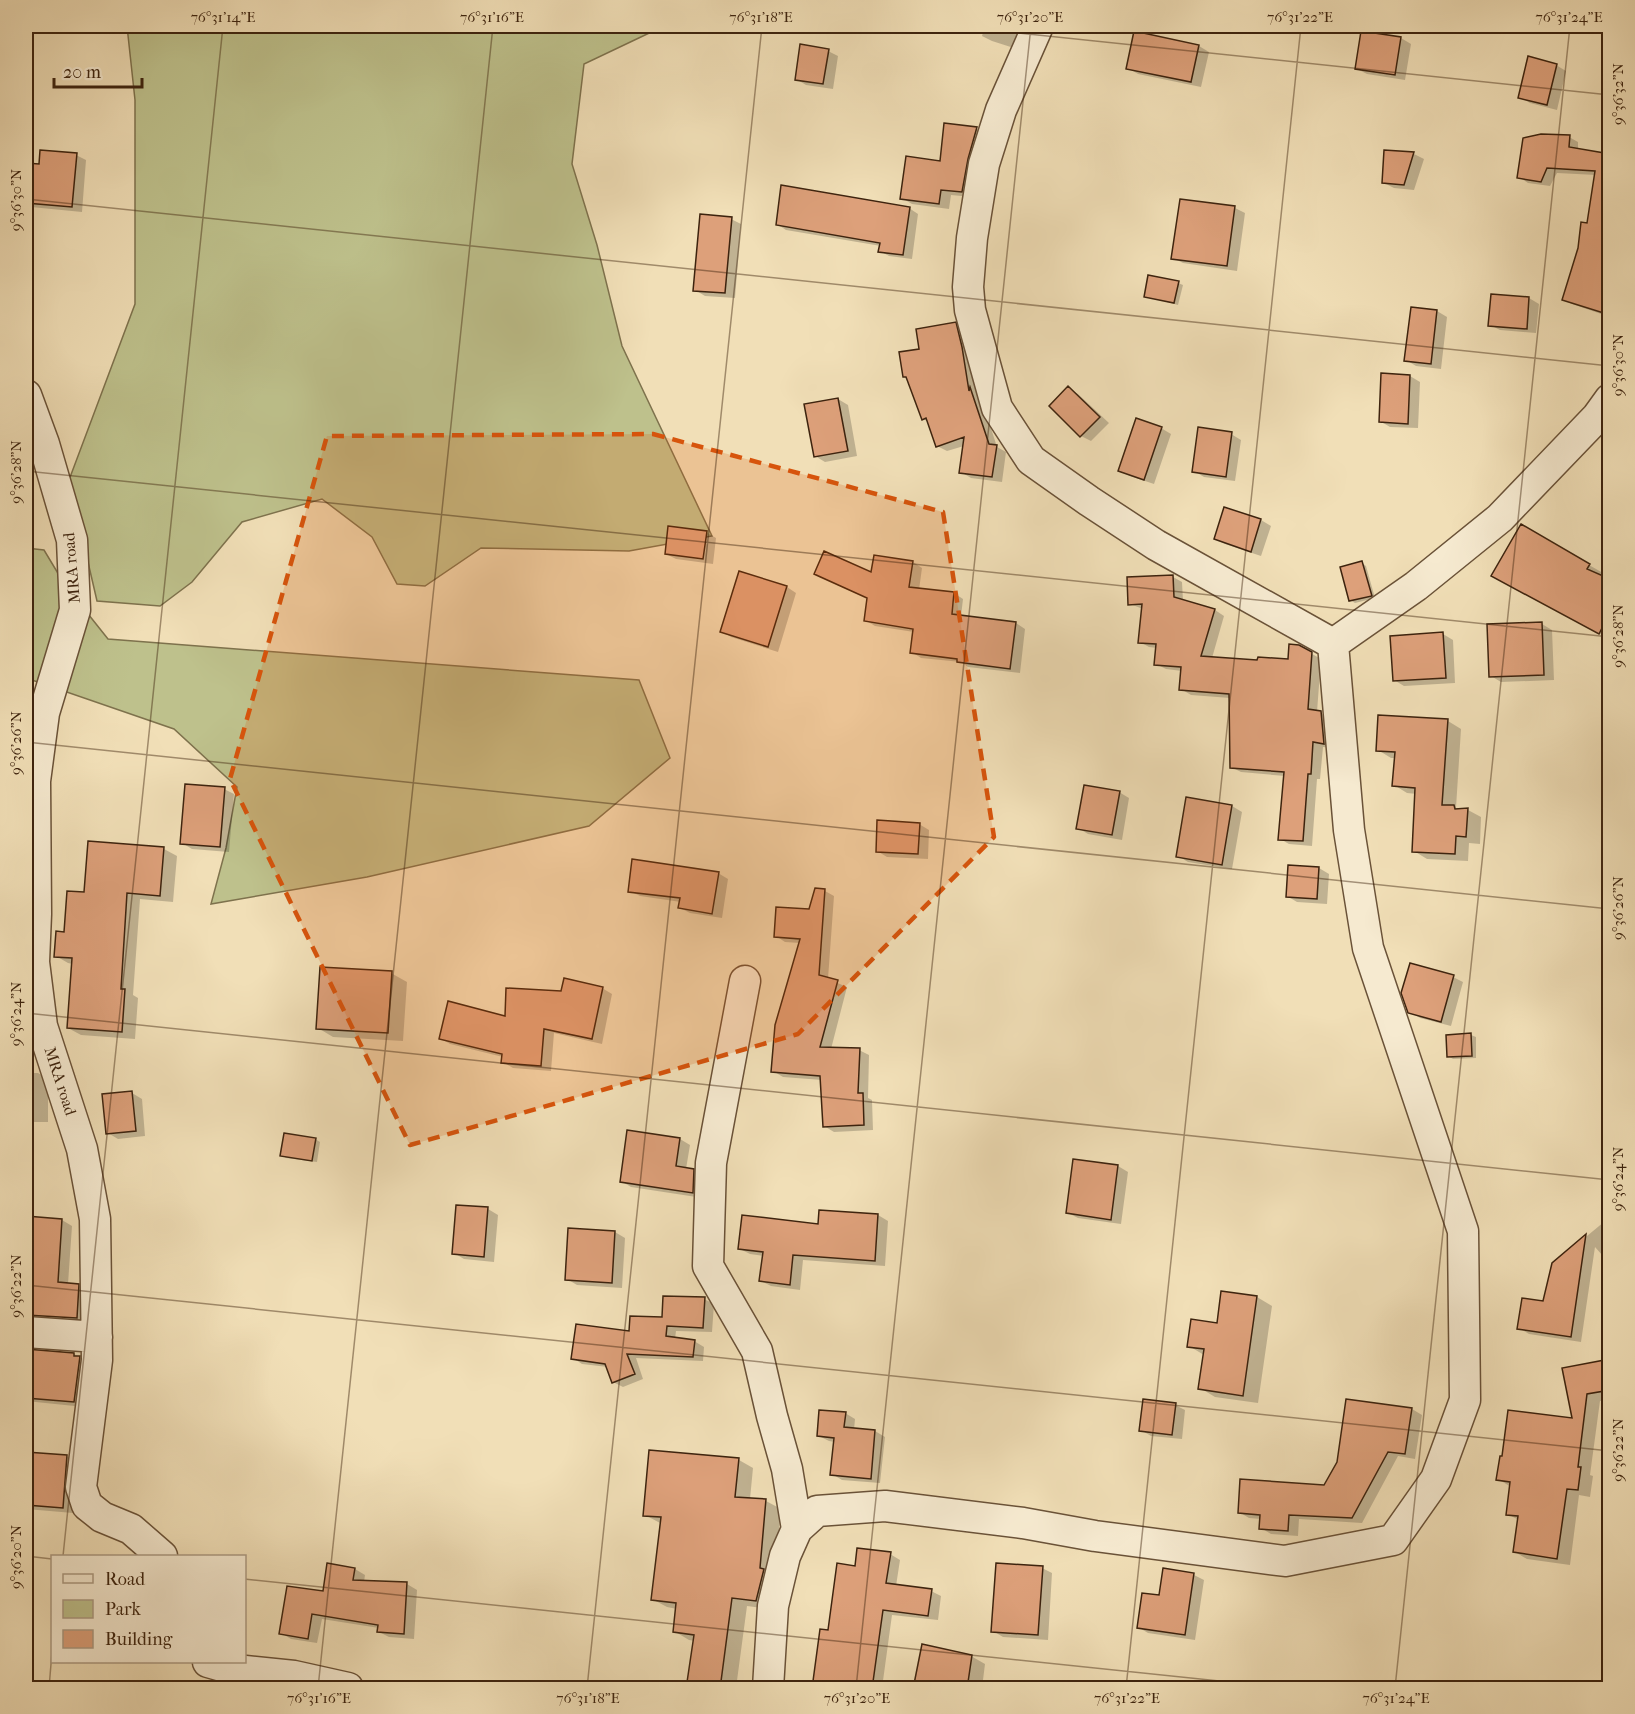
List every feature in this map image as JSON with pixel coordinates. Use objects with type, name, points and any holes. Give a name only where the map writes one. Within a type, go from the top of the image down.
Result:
[{"type":"street","points":[[1038,26],[1001,110],[984,164],[972,238],[968,287],[970,310],[997,408],[1031,460],[1079,494],[1156,545],[1333,644]]},
{"type":"street","name":"MRA road","points":[[26,395],[44,444],[72,540],[75,610],[44,713],[35,781],[34,962],[42,1026],[82,1149],[95,1219],[98,1360],[81,1487],[87,1505],[102,1516],[131,1529],[160,1555]]},
{"type":"street","points":[[1333,644],[1416,585],[1500,518],[1597,417],[1610,399]]},
{"type":"street","points":[[768,1689],[773,1606],[785,1556],[796,1529],[817,1511],[885,1506],[1023,1523],[1095,1536],[1285,1561],[1393,1540],[1436,1479],[1465,1400],[1463,1231],[1368,948],[1349,831],[1333,644]]},
{"type":"street","points":[[745,981],[711,1163],[708,1266],[757,1351],[787,1469],[796,1529]]},
{"type":"street","points":[[26,1332],[97,1337]]},
{"type":"street","points":[[211,1663],[236,1670],[294,1676],[348,1689]]},
{"type":"highlighted area","points":[[653,434],[943,512],[994,837],[798,1034],[410,1145],[230,779],[327,436]]},
{"type":"green space","points":[[127,26],[664,26],[584,64],[572,164],[597,245],[622,346],[712,536],[629,551],[481,548],[425,586],[397,584],[372,537],[322,499],[242,522],[192,582],[160,606],[97,601],[69,480],[135,304],[135,100]]},
{"type":"green space","points":[[26,548],[44,550],[65,585],[108,639],[639,680],[670,758],[589,826],[367,877],[211,904],[226,848],[237,787],[174,729],[26,678]]},
{"type":"building","points":[[1134,31],[1199,45],[1191,82],[1126,69]]},
{"type":"building","points":[[1361,31],[1401,37],[1395,75],[1355,69]]},
{"type":"building","points":[[800,44],[829,49],[823,84],[795,80]]},
{"type":"building","points":[[1528,56],[1557,64],[1547,105],[1518,98]]},
{"type":"building","points":[[944,123],[977,127],[962,192],[941,190],[939,204],[900,199],[906,156],[940,161]]},
{"type":"building","points":[[1541,134],[1570,135],[1569,147],[1610,154],[1610,315],[1562,300],[1578,248],[1581,222],[1587,223],[1595,171],[1547,168],[1541,182],[1517,178],[1523,138]]},
{"type":"building","points":[[40,150],[77,153],[72,207],[26,203],[26,163],[39,164]]},
{"type":"building","points":[[1384,150],[1414,152],[1404,185],[1382,183]]},
{"type":"building","points":[[781,185],[910,207],[903,255],[878,252],[880,243],[776,225]]},
{"type":"building","points":[[1180,199],[1235,206],[1227,266],[1171,259]]},
{"type":"building","points":[[700,214],[732,217],[725,293],[693,291]]},
{"type":"building","points":[[1148,275],[1179,281],[1174,303],[1144,297]]},
{"type":"building","points":[[1491,294],[1529,297],[1527,329],[1488,326]]},
{"type":"building","points":[[1411,307],[1437,310],[1431,364],[1404,361]]},
{"type":"building","points":[[956,322],[969,391],[970,387],[989,444],[997,445],[992,477],[959,473],[964,437],[936,447],[926,418],[922,420],[906,377],[903,377],[899,352],[919,349],[916,329]]},
{"type":"building","points":[[1381,373],[1410,375],[1408,424],[1379,422]]},
{"type":"building","points":[[1068,386],[1100,417],[1080,437],[1049,406]]},
{"type":"building","points":[[838,398],[848,451],[814,457],[804,404]]},
{"type":"building","points":[[1136,418],[1162,427],[1144,480],[1118,471]]},
{"type":"building","points":[[1198,427],[1232,432],[1226,477],[1192,472]]},
{"type":"building","points":[[1224,507],[1261,519],[1251,552],[1214,539]]},
{"type":"building","points":[[1521,524],[1590,564],[1587,569],[1610,579],[1610,612],[1599,634],[1491,576]]},
{"type":"building","points":[[668,526],[707,531],[703,559],[665,554]]},
{"type":"building","points":[[824,551],[871,572],[874,555],[913,561],[909,587],[954,592],[952,614],[1016,622],[1010,669],[910,653],[913,629],[864,621],[867,598],[814,574]]},
{"type":"building","points":[[1362,561],[1372,596],[1349,601],[1340,567]]},
{"type":"building","points":[[739,571],[787,586],[768,647],[720,632]]},
{"type":"building","points":[[1173,575],[1174,597],[1215,609],[1201,656],[1257,660],[1258,657],[1288,659],[1289,644],[1299,645],[1312,652],[1308,709],[1321,711],[1324,744],[1313,742],[1303,841],[1278,840],[1284,772],[1230,768],[1229,694],[1179,690],[1181,667],[1154,665],[1156,644],[1138,643],[1142,604],[1128,605],[1127,577]]},
{"type":"building","points":[[1542,622],[1544,675],[1489,677],[1487,624]]},
{"type":"building","points":[[1443,632],[1446,678],[1393,681],[1390,636]]},
{"type":"building","points":[[1378,715],[1448,719],[1442,805],[1454,805],[1455,809],[1468,808],[1466,837],[1456,836],[1455,854],[1412,852],[1415,788],[1392,786],[1395,752],[1376,751]]},
{"type":"building","points":[[185,784],[225,787],[220,847],[180,844]]},
{"type":"building","points":[[1084,785],[1120,791],[1112,835],[1076,829]]},
{"type":"building","points":[[1186,797],[1232,805],[1222,865],[1176,857]]},
{"type":"building","points":[[877,820],[920,823],[918,854],[876,852]]},
{"type":"building","points":[[88,841],[164,847],[160,896],[127,893],[121,989],[125,989],[122,1032],[67,1028],[72,958],[54,957],[56,931],[64,932],[67,891],[84,892]]},
{"type":"building","points":[[632,859],[719,872],[712,914],[678,908],[680,898],[628,892]]},
{"type":"building","points":[[1288,865],[1319,867],[1317,899],[1286,897]]},
{"type":"building","points":[[815,888],[825,889],[819,975],[838,980],[820,1047],[860,1048],[858,1093],[863,1093],[864,1125],[823,1127],[820,1076],[771,1072],[775,1025],[800,939],[774,937],[776,907],[809,909]]},
{"type":"building","points":[[1410,963],[1454,975],[1441,1022],[1408,1013],[1401,993]]},
{"type":"building","points":[[320,967],[392,971],[388,1033],[316,1029]]},
{"type":"building","points":[[564,978],[603,987],[592,1039],[544,1029],[541,1066],[501,1063],[502,1054],[439,1039],[448,1001],[505,1016],[506,988],[561,991]]},
{"type":"building","points":[[1471,1033],[1472,1056],[1447,1057],[1446,1035]]},
{"type":"building","points":[[132,1091],[136,1131],[106,1134],[102,1094]]},
{"type":"building","points":[[627,1130],[680,1138],[676,1166],[694,1169],[693,1193],[620,1182]]},
{"type":"building","points":[[284,1133],[316,1138],[312,1161],[280,1156]]},
{"type":"building","points":[[1073,1159],[1118,1165],[1111,1220],[1066,1213]]},
{"type":"building","points":[[456,1205],[488,1207],[484,1257],[452,1254]]},
{"type":"building","points":[[819,1210],[878,1214],[875,1261],[793,1255],[790,1285],[759,1281],[763,1252],[738,1249],[742,1215],[818,1224]]},
{"type":"building","points":[[26,1216],[62,1219],[58,1282],[79,1284],[77,1318],[26,1315]]},
{"type":"building","points":[[568,1228],[615,1231],[612,1283],[565,1280]]},
{"type":"building","points":[[1586,1234],[1571,1337],[1517,1329],[1522,1298],[1543,1301],[1552,1263]]},
{"type":"building","points":[[1221,1291],[1257,1296],[1243,1396],[1198,1389],[1204,1349],[1187,1347],[1191,1319],[1217,1323]]},
{"type":"building","points":[[663,1296],[705,1297],[703,1328],[667,1326],[666,1336],[695,1340],[693,1357],[627,1354],[635,1374],[612,1383],[605,1364],[571,1359],[576,1324],[629,1331],[630,1316],[662,1317]]},
{"type":"building","points":[[26,1349],[74,1353],[74,1356],[80,1356],[74,1402],[26,1398]]},
{"type":"building","points":[[1610,1359],[1610,1390],[1587,1394],[1578,1467],[1581,1467],[1578,1490],[1567,1489],[1557,1559],[1513,1552],[1518,1516],[1506,1515],[1510,1482],[1496,1480],[1500,1456],[1502,1456],[1508,1410],[1572,1418],[1562,1368]]},
{"type":"building","points":[[1143,1399],[1176,1403],[1172,1435],[1139,1431]]},
{"type":"building","points":[[1346,1399],[1412,1408],[1405,1454],[1388,1452],[1352,1518],[1289,1515],[1288,1531],[1259,1529],[1260,1515],[1238,1513],[1240,1479],[1324,1485],[1337,1462]]},
{"type":"building","points":[[819,1410],[846,1412],[844,1427],[875,1430],[871,1479],[830,1475],[834,1438],[817,1436]]},
{"type":"building","points":[[649,1450],[739,1458],[735,1497],[766,1499],[760,1568],[764,1569],[756,1601],[732,1598],[720,1689],[686,1689],[694,1635],[673,1632],[676,1603],[651,1600],[661,1517],[643,1516]]},
{"type":"building","points":[[26,1452],[67,1455],[63,1508],[26,1505]]},
{"type":"building","points":[[857,1548],[891,1552],[886,1583],[932,1589],[928,1616],[883,1610],[872,1689],[813,1681],[820,1629],[828,1630],[837,1563],[855,1566]]},
{"type":"building","points":[[327,1563],[355,1568],[353,1580],[407,1582],[404,1634],[377,1632],[378,1625],[312,1614],[308,1639],[279,1634],[287,1586],[323,1591]]},
{"type":"building","points":[[996,1563],[1043,1566],[1038,1635],[991,1632]]},
{"type":"building","points":[[1163,1568],[1194,1573],[1185,1635],[1137,1628],[1142,1593],[1159,1595]]},
{"type":"building","points":[[922,1644],[972,1655],[967,1689],[913,1689]]}]
